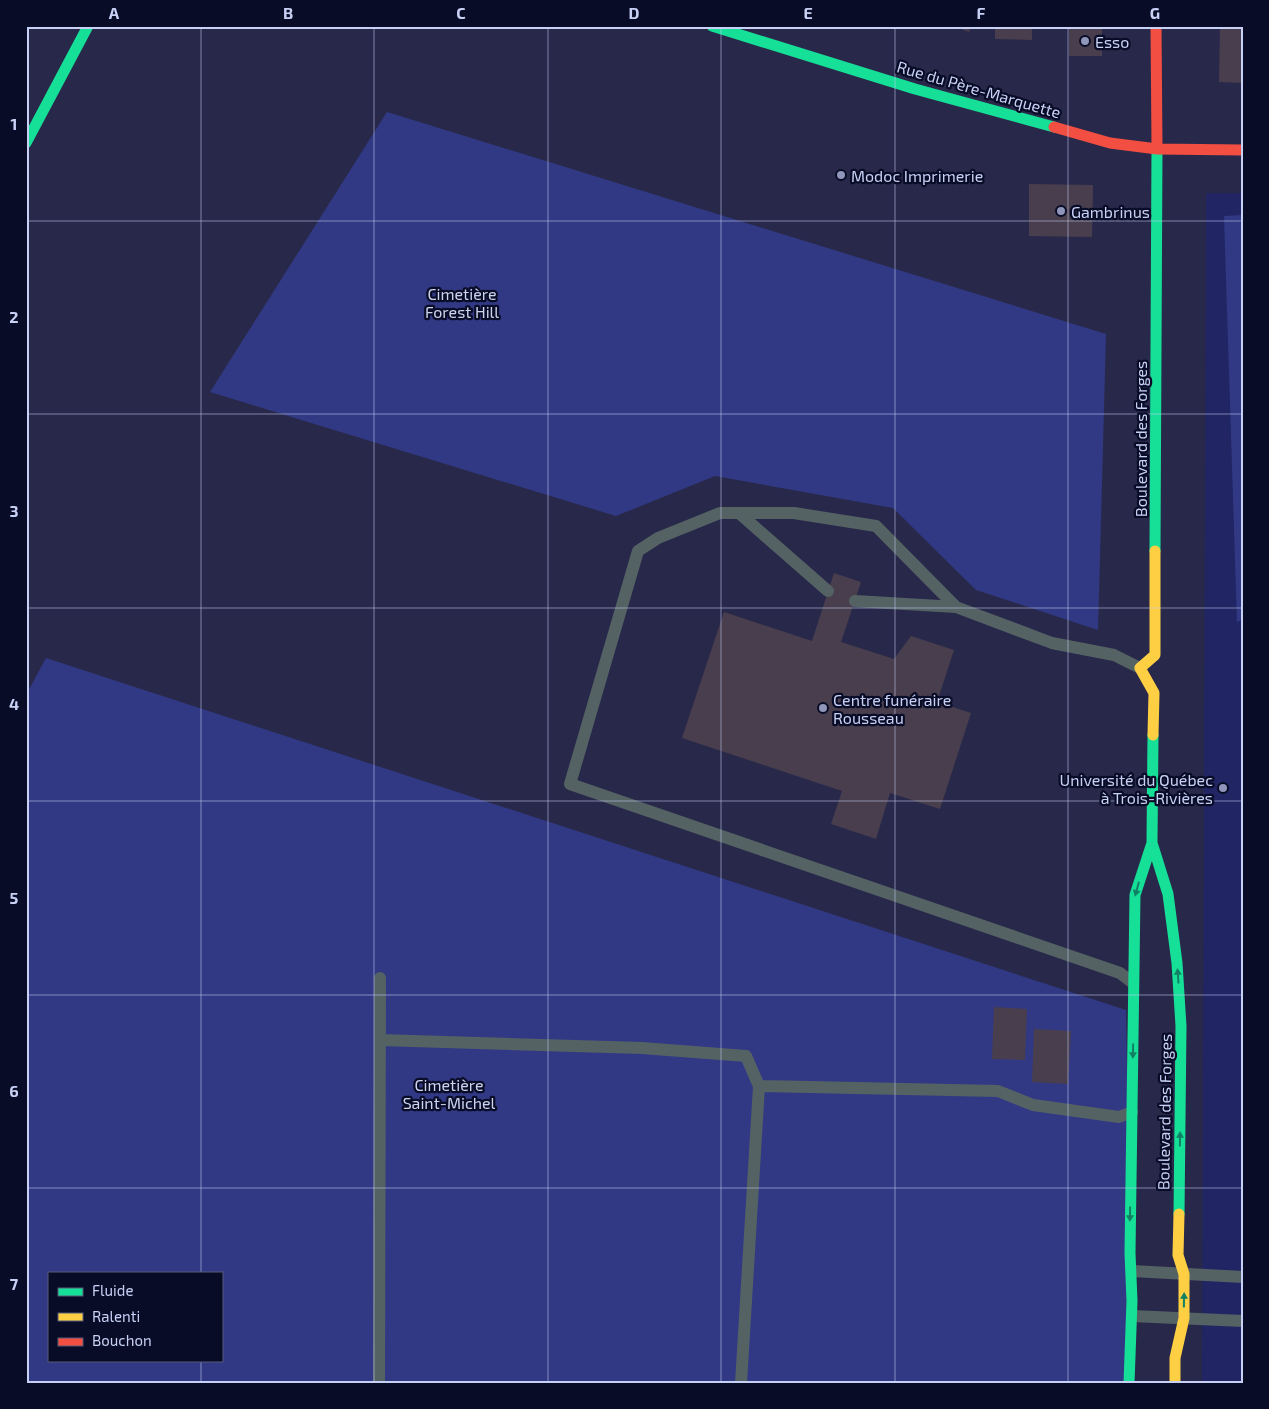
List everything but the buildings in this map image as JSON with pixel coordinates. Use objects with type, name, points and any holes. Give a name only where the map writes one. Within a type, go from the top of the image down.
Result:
[{"type":"main road","points":[[26,143],[88,26]]},
{"type":"main road","name":"Rue du Père-Marquette","points":[[712,26],[915,89],[1110,143],[1157,149],[1243,150]]},
{"type":"main road","name":"Boulevard des Forges","points":[[1129,1383],[1132,1316],[1130,1253],[1135,895],[1152,843],[1154,693],[1140,668],[1154,654],[1156,26]]},
{"type":"main road","name":"Boulevard des Forges","points":[[1152,843],[1168,894],[1182,1026],[1178,1255],[1184,1274],[1184,1318],[1175,1358],[1175,1383]]},
{"type":"lane","points":[[956,607],[876,526],[794,513],[720,513],[658,538],[638,551],[570,784],[1120,973],[1134,984]]},
{"type":"lane","points":[[739,513],[828,591]]},
{"type":"lane","points":[[855,601],[956,607],[1052,643],[1114,656],[1140,668]]},
{"type":"lane","points":[[379,1383],[380,978]]},
{"type":"lane","points":[[380,1040],[642,1048],[746,1056],[759,1086],[741,1383]]},
{"type":"lane","points":[[759,1086],[998,1091],[1033,1105],[1119,1118],[1132,1112]]},
{"type":"lane","points":[[1132,1271],[1243,1277]]},
{"type":"lane","points":[[1132,1316],[1243,1321]]},
{"type":"shaded area","name":"Université du Québec à Trois-Rivières","points":[[1206,193],[1243,193],[1243,1383],[1202,1383]]},
{"type":"green space","name":"Cimetière Forest Hill","points":[[387,112],[1106,334],[1098,630],[976,590],[893,508],[715,476],[616,516],[210,392]]},
{"type":"green space","points":[[1243,215],[1243,619],[1237,622],[1224,216]]},
{"type":"green space","name":"Cimetière Saint-Michel","points":[[46,658],[1126,1010],[1132,1383],[26,1383],[26,695]]},
{"type":"traffic: fast","points":[[26,143],[88,26]]},
{"type":"traffic: fast","points":[[712,26],[915,89],[1054,127]]},
{"type":"traffic: fast","points":[[1155,551],[1157,147]]},
{"type":"traffic: fast","points":[[1129,1383],[1132,1301],[1130,1253],[1135,895],[1152,843],[1153,735]]},
{"type":"traffic: fast","points":[[1152,843],[1168,894],[1177,963],[1181,1026],[1179,1214]]},
{"type":"traffic: slow","points":[[1153,735],[1154,693],[1140,668],[1155,655],[1155,551]]},
{"type":"traffic: slow","points":[[1175,1383],[1175,1358],[1184,1318],[1184,1274],[1178,1255],[1179,1214]]},
{"type":"traffic: jam","points":[[1156,26],[1157,147]]},
{"type":"traffic: jam","points":[[1054,127],[1110,143],[1157,149],[1243,150]]},
{"type":"place","name":"Esso","points":[[1085,41]]},
{"type":"place","name":"Modoc Imprimerie","points":[[841,175]]},
{"type":"place","name":"Gambrinus","points":[[1061,211]]},
{"type":"place","name":"Centre funéraire Rousseau","points":[[823,708]]},
{"type":"place","name":"Université du Québec à Trois-Rivières","points":[[1223,788]]}]
